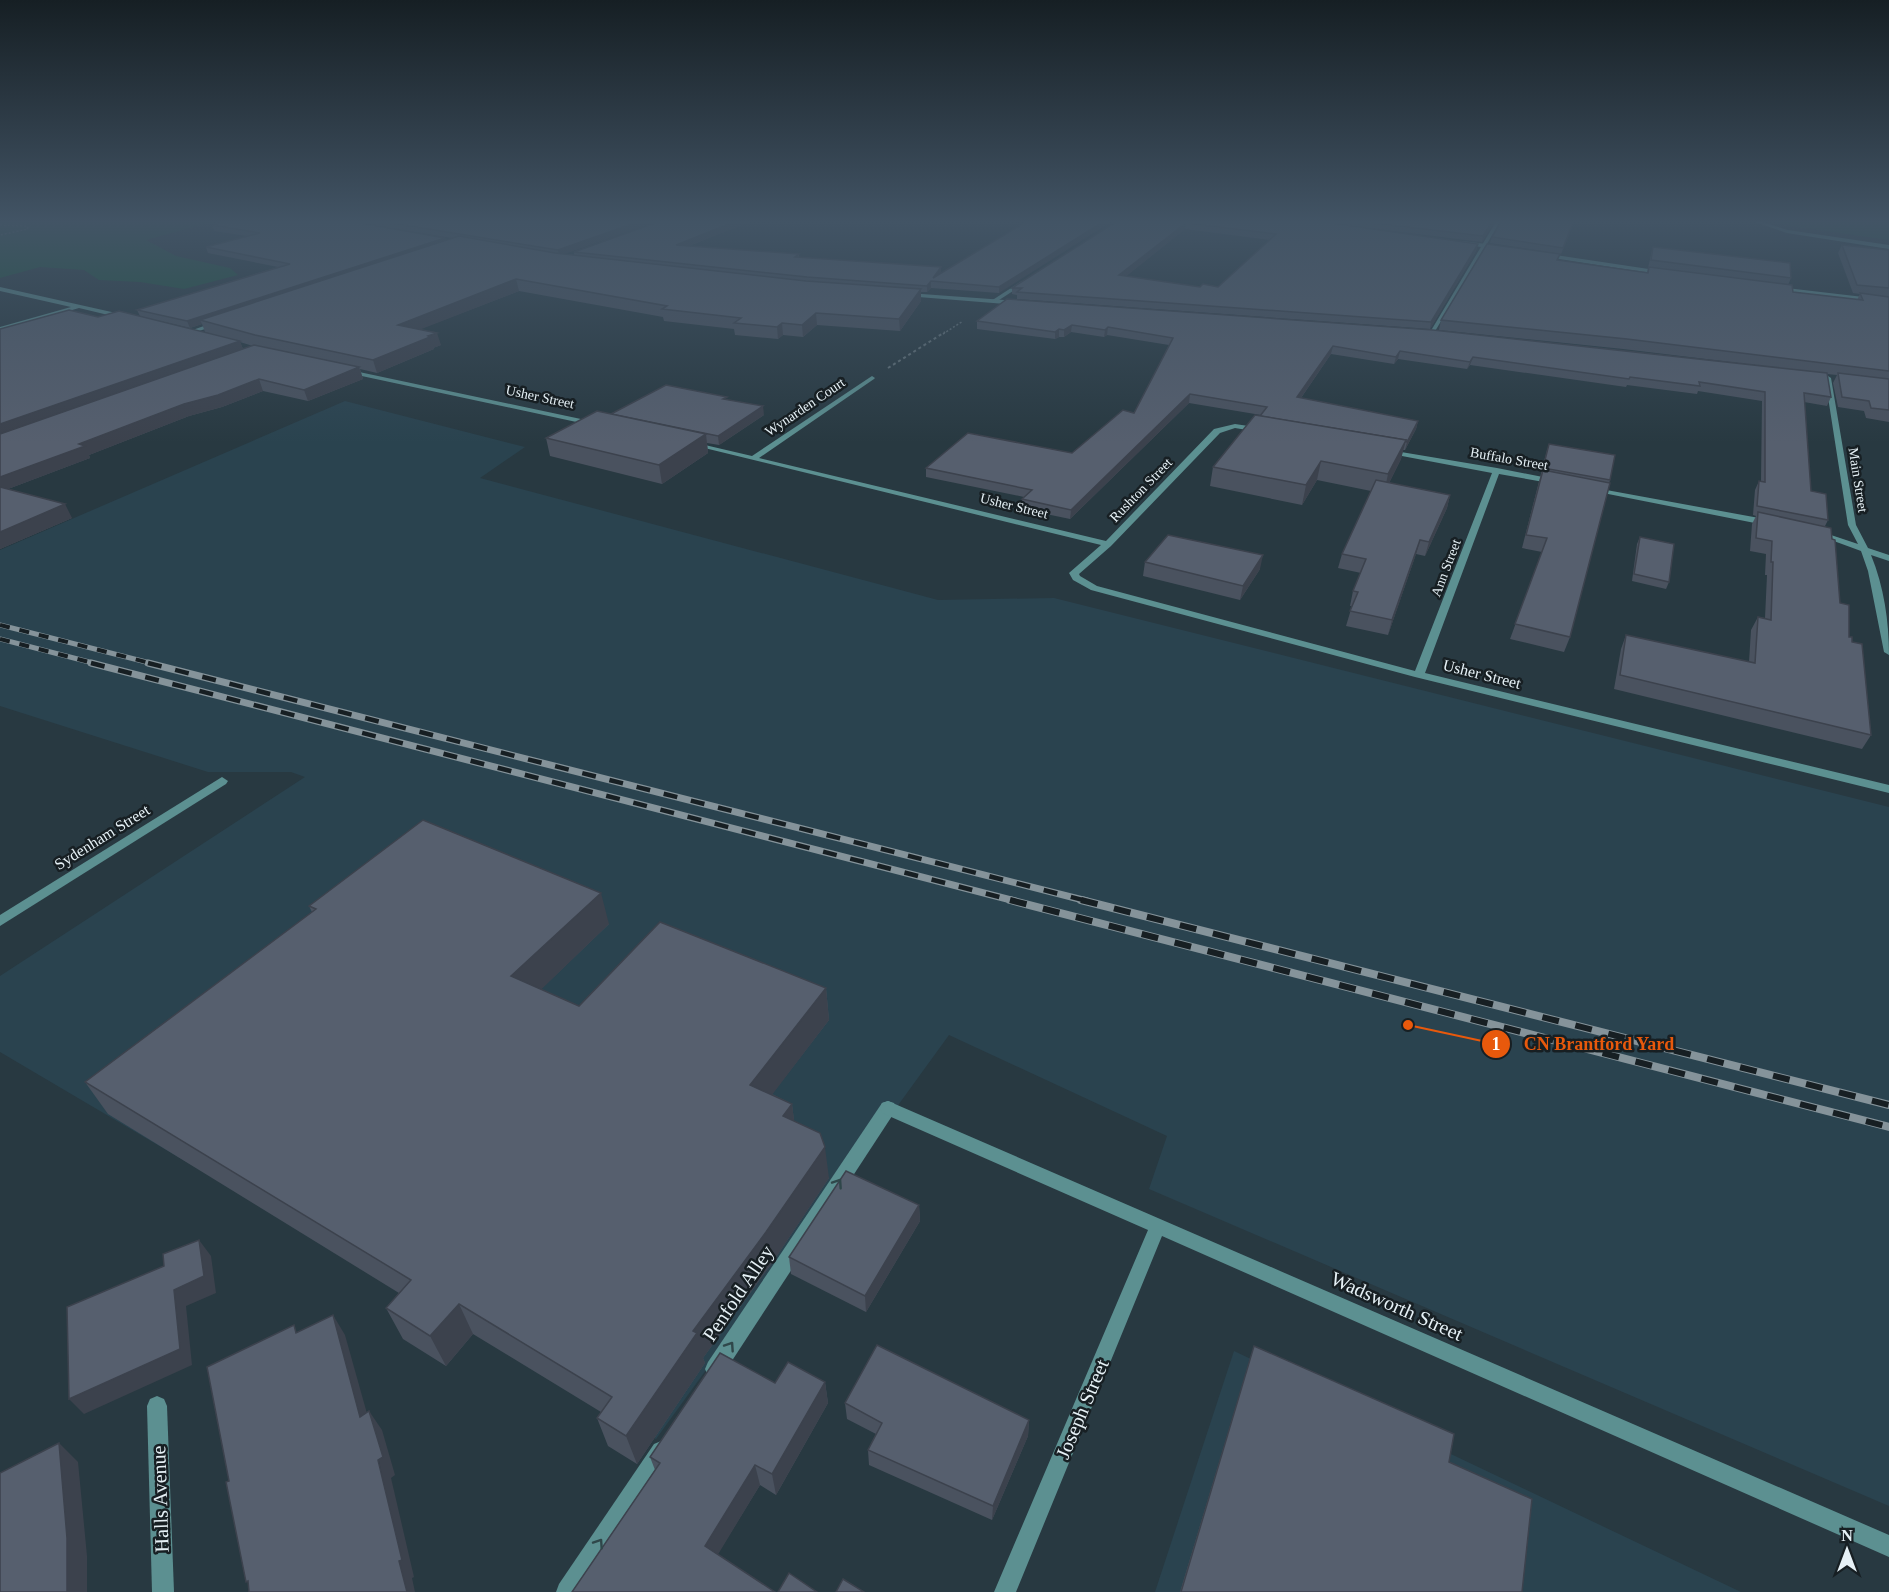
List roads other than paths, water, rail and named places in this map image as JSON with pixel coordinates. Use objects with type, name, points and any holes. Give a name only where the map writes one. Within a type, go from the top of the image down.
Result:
[{"type":"street","points":[[24,294],[134,319]]},
{"type":"street","points":[[904,294],[1029,304]]},
{"type":"street","points":[[994,301],[1004,294]]},
{"type":"street","points":[[1431,333],[1454,294]]},
{"type":"street","points":[[1825,294],[1889,302]]},
{"type":"street","points":[[0,329],[78,306]]},
{"type":"street","points":[[190,332],[224,321]]},
{"type":"street","points":[[179,329],[201,335]]},
{"type":"street","points":[[1419,332],[1442,334]]},
{"type":"street","name":"Usher Street","points":[[338,369],[604,426]]},
{"type":"street","points":[[1817,376],[1839,379]]},
{"type":"street","name":"Wynarden Court","points":[[754,458],[872,378]]},
{"type":"street","name":"Main Street","points":[[1828,378],[1852,525],[1873,571],[1889,652]]},
{"type":"street","name":"Rushton Street","points":[[1074,573],[1108,544],[1217,430],[1227,426],[1265,431]]},
{"type":"street","name":"Usher Street","points":[[684,443],[1108,544]]},
{"type":"street","name":"Buffalo Street","points":[[1381,451],[1568,484]]},
{"type":"street","name":"Ann Street","points":[[1419,675],[1497,470]]},
{"type":"street","points":[[1580,486],[1780,525]]},
{"type":"street","points":[[1803,530],[1889,558]]},
{"type":"street","name":"Usher Street","points":[[1074,573],[1080,582],[1094,588],[1419,675],[1889,789]]},
{"type":"street","name":"Sydenham Street","points":[[0,921],[222,781]]},
{"type":"street","name":"Wadsworth Street","points":[[888,1108],[1889,1546]]},
{"type":"street","name":"Penfold Alley","points":[[704,1384],[888,1108]]},
{"type":"street","name":"Joseph Street","points":[[1005,1592],[1158,1226]]},
{"type":"street","name":"Halls Avenue","points":[[157,1406],[163,1592]]},
{"type":"street","points":[[567,1592],[672,1434]]},
{"type":"railway","points":[[0,625],[154,664]]},
{"type":"railway","points":[[0,639],[97,664]]},
{"type":"railway","points":[[91,663],[1015,901]]},
{"type":"railway","points":[[148,663],[1087,901]]},
{"type":"railway","points":[[1010,900],[1889,1127]]},
{"type":"railway","points":[[1081,900],[1889,1105]]},
{"type":"place","name":"CN Brantford Yard","points":[[1408,1025]]}]
